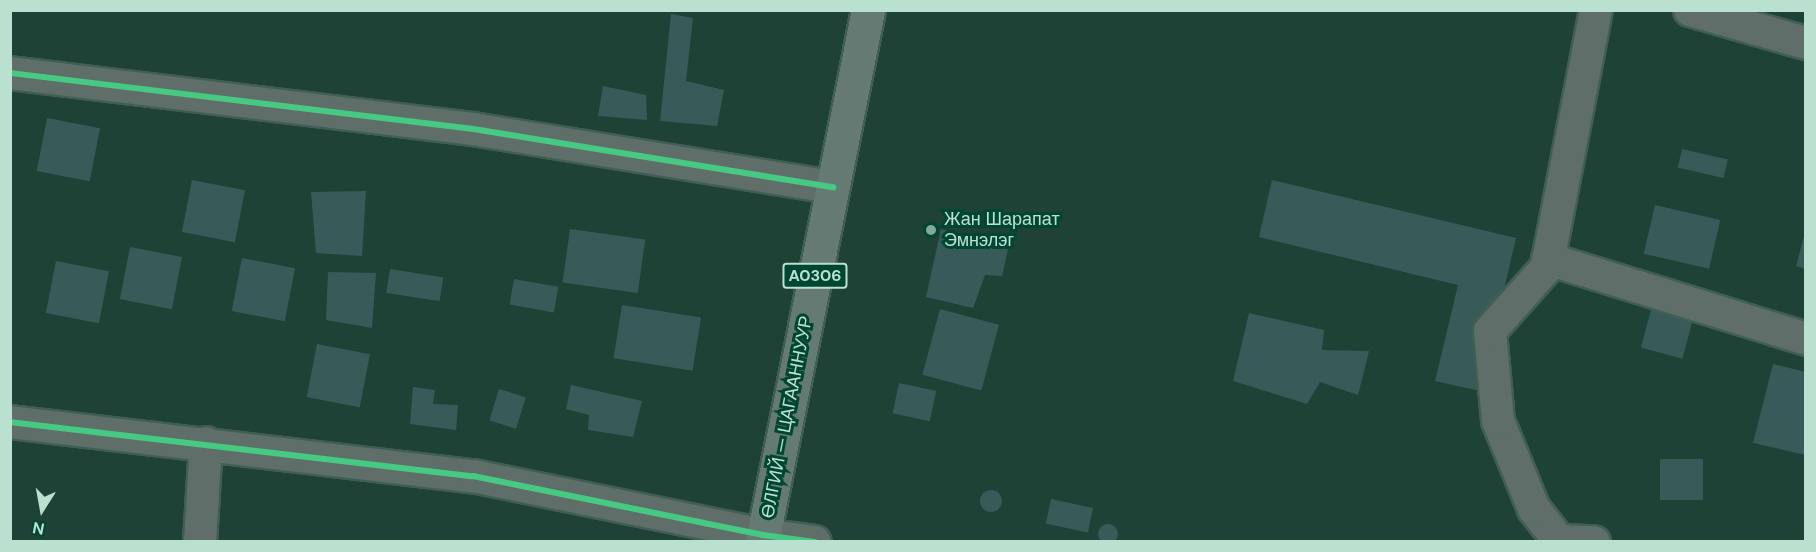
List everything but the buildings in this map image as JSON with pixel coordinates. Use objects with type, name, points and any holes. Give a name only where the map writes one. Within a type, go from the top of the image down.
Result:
[{"type":"highway","name":"ӨЛГИЙ — ЦАГААННУУР","points":[[763,538],[868,10]]},
{"type":"street","points":[[1594,542],[1561,541],[1534,509],[1498,420],[1490,331],[1547,267],[1596,10]]},
{"type":"street","points":[[1690,10],[1806,44]]},
{"type":"street","points":[[10,73],[473,129],[833,187]]},
{"type":"street","points":[[1548,259],[1806,339]]},
{"type":"street","points":[[10,422],[206,443],[473,476],[763,538],[815,542]]},
{"type":"street","points":[[200,542],[206,443]]},
{"type":"cycle path","points":[[10,73],[473,129],[833,187]]},
{"type":"cycle path","points":[[10,422],[473,476],[763,535],[815,542]]},
{"type":"place","name":"Жан Шарапат Эмнэлэг","points":[[931,230]]}]
